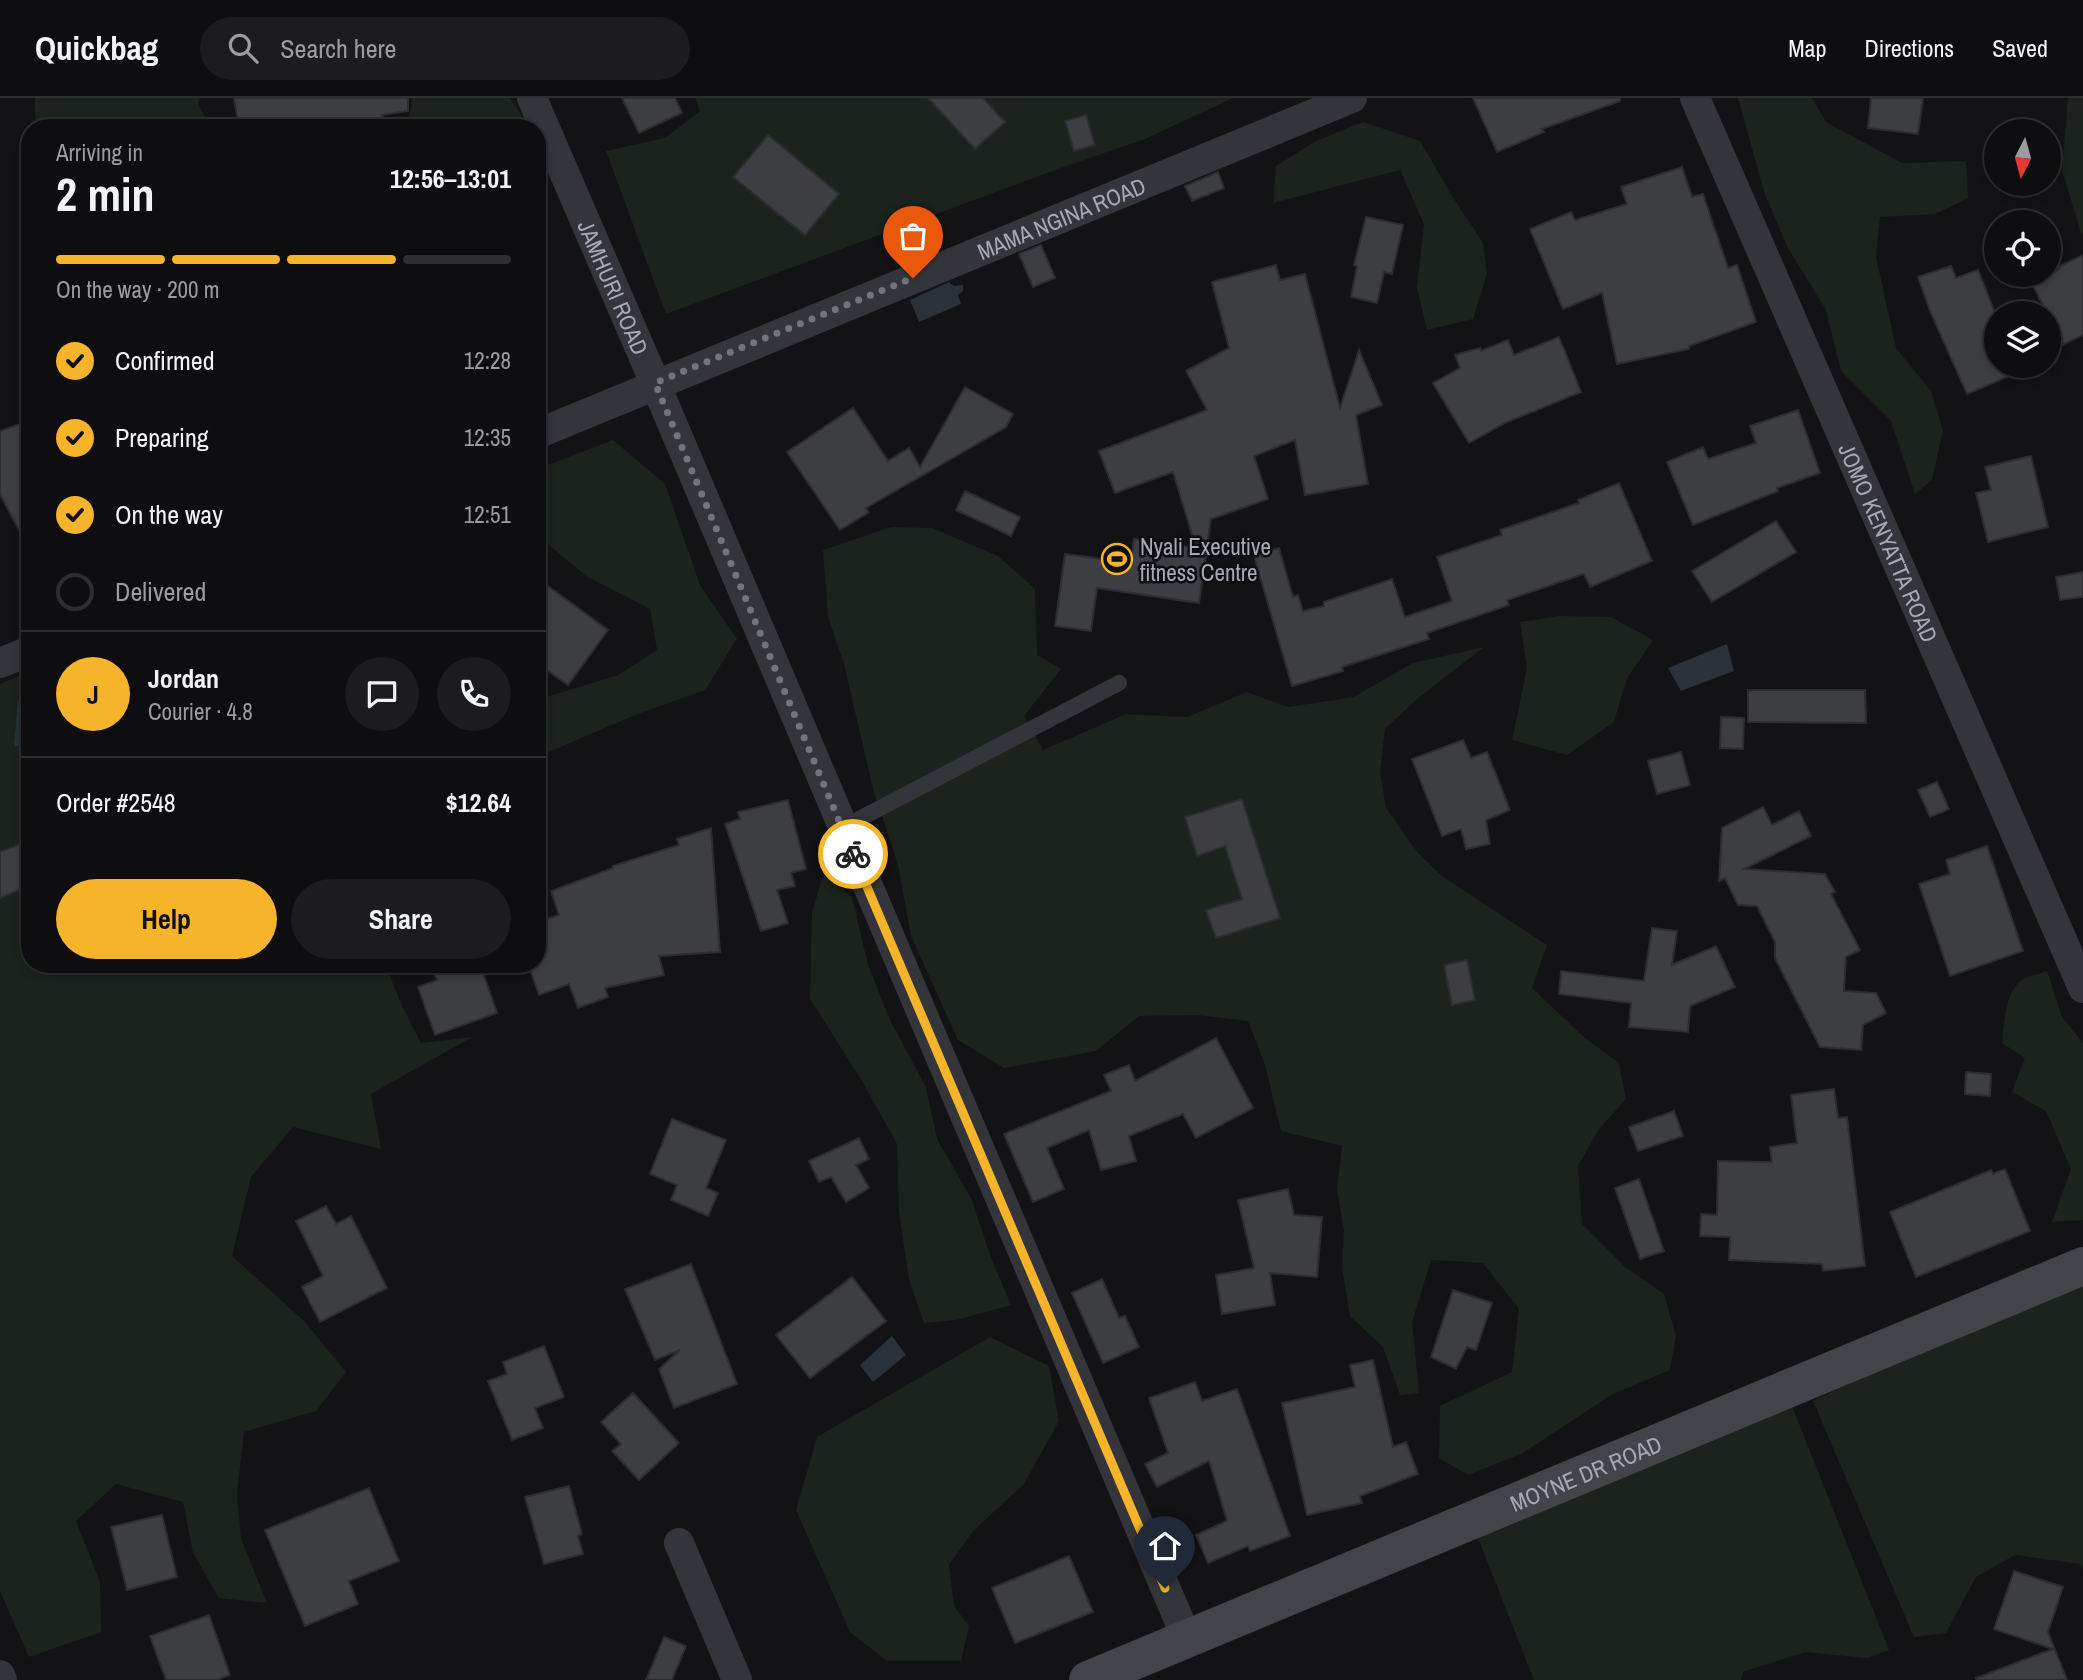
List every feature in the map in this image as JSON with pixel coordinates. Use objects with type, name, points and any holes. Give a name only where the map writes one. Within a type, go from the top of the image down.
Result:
[{"type":"main road","name":"MOYNE DR ROAD","points":[[1088,1680],[2083,1266]]},
{"type":"street","name":"JAMHURI ROAD","points":[[532,98],[541,119]]},
{"type":"street","name":"MAMA NGINA ROAD","points":[[546,429],[1352,98]]},
{"type":"street","name":"JOMO KENYATTA ROAD","points":[[1695,98],[2083,988]]},
{"type":"street","name":"JAMHURI ROAD","points":[[546,130],[1186,1639]]},
{"type":"street","points":[[0,663],[21,655]]},
{"type":"street","points":[[679,1544],[737,1680]]},
{"type":"street","points":[[0,1675],[2,1680]]},
{"type":"lane","points":[[842,828],[1119,683]]},
{"type":"shaded area","points":[[35,98],[200,98],[198,103],[206,119],[35,119]]},
{"type":"shaded area","points":[[412,98],[510,98],[522,116],[522,119],[407,119]]},
{"type":"shaded area","points":[[695,98],[1233,98],[1145,139],[666,314],[606,151],[665,138],[700,111]]},
{"type":"shaded area","points":[[1738,98],[1812,98],[1826,122],[1902,163],[1966,161],[1968,198],[1935,214],[1880,217],[1876,257],[1896,348],[1931,391],[1943,430],[1932,480],[1915,494],[1891,421],[1841,371],[1826,310],[1788,248],[1765,195]]},
{"type":"shaded area","points":[[2068,98],[2083,98],[2083,240],[2062,170]]},
{"type":"shaded area","points":[[1363,122],[1420,141],[1483,243],[1487,274],[1473,319],[1427,330],[1417,288],[1424,224],[1400,170],[1273,203],[1276,166],[1316,141]]},
{"type":"shaded area","points":[[949,282],[954,286],[963,285],[963,291],[958,295],[961,304],[919,322],[910,300]]},
{"type":"shaded area","points":[[613,440],[665,484],[700,585],[737,639],[705,690],[635,715],[546,753],[546,697],[618,675],[657,650],[650,609],[586,576],[546,543],[546,466]]},
{"type":"shaded area","points":[[891,527],[932,528],[998,556],[1035,589],[1037,655],[1061,669],[1024,716],[1043,750],[1126,714],[1187,717],[1247,692],[1288,707],[1354,697],[1413,663],[1484,647],[1417,699],[1385,729],[1380,772],[1386,808],[1418,853],[1442,876],[1547,945],[1532,988],[1585,1038],[1619,1063],[1626,1099],[1599,1129],[1578,1166],[1582,1224],[1625,1267],[1664,1294],[1676,1336],[1670,1370],[1611,1395],[1523,1453],[1468,1475],[1439,1458],[1440,1406],[1512,1372],[1519,1309],[1483,1263],[1431,1260],[1412,1322],[1419,1393],[1400,1395],[1383,1347],[1350,1316],[1342,1268],[1344,1230],[1337,1190],[1342,1146],[1281,1131],[1265,1065],[1248,1021],[1197,1015],[1139,1016],[1096,1051],[1004,1068],[958,1040],[911,936],[898,865],[873,789],[844,664],[828,617],[823,550]]},
{"type":"shaded area","points":[[1560,616],[1611,617],[1653,640],[1627,678],[1614,722],[1567,755],[1512,740],[1527,668],[1520,622]]},
{"type":"shaded area","points":[[1727,644],[1734,671],[1681,691],[1668,668]]},
{"type":"shaded area","points":[[21,675],[21,973],[389,973],[421,1043],[472,1037],[371,1094],[381,1149],[293,1127],[251,1177],[232,1256],[304,1321],[346,1372],[316,1411],[244,1432],[237,1493],[241,1539],[267,1603],[219,1598],[193,1553],[183,1502],[116,1484],[76,1521],[100,1582],[101,1632],[29,1657],[0,1591],[0,684]]},
{"type":"shaded area","points":[[18,701],[21,701],[21,746],[14,746]]},
{"type":"shaded area","points":[[823,875],[852,897],[868,965],[890,1020],[926,1087],[937,1139],[971,1198],[991,1258],[1011,1305],[956,1320],[924,1323],[909,1280],[899,1212],[897,1144],[862,1081],[810,999],[812,913]]},
{"type":"shaded area","points":[[2047,971],[2062,1017],[2083,1043],[2083,1220],[2052,1222],[2071,1169],[2046,1111],[2012,1092],[2025,1058],[2002,1043],[2007,1007],[2013,990],[2025,978]]},
{"type":"shaded area","points":[[2083,1283],[2083,1569],[2080,1564],[2015,1555],[1976,1577],[1946,1633],[1914,1637],[1813,1401],[2023,1301]]},
{"type":"shaded area","points":[[892,1336],[906,1355],[873,1382],[860,1365]]},
{"type":"shaded area","points":[[990,1337],[1049,1366],[1059,1421],[1024,1484],[973,1531],[949,1565],[954,1606],[969,1626],[961,1661],[887,1661],[850,1632],[796,1510],[817,1437]]},
{"type":"shaded area","points":[[1792,1406],[1889,1650],[1867,1658],[1805,1652],[1743,1672],[1741,1680],[1534,1680],[1476,1533]]},
{"type":"building","points":[[234,98],[408,98],[408,111],[382,115],[384,119],[238,119]]},
{"type":"building","points":[[622,98],[675,98],[682,113],[639,133]]},
{"type":"building","points":[[928,98],[983,98],[1005,122],[975,149]]},
{"type":"building","points":[[1473,98],[1620,98],[1620,101],[1542,129],[1544,132],[1497,152]]},
{"type":"building","points":[[1871,98],[1923,98],[1918,134],[1868,128]]},
{"type":"building","points":[[1086,115],[1095,145],[1074,151],[1065,121]]},
{"type":"building","points":[[768,135],[839,194],[805,235],[733,177]]},
{"type":"building","points":[[1682,167],[1692,197],[1703,194],[1728,268],[1737,265],[1756,322],[1689,346],[1689,349],[1617,364],[1602,293],[1563,309],[1530,229],[1571,212],[1575,220],[1627,204],[1621,187]]},
{"type":"building","points":[[1218,172],[1224,188],[1192,201],[1185,186]]},
{"type":"building","points":[[1366,217],[1403,225],[1392,274],[1384,272],[1377,303],[1351,297],[1357,266],[1354,265]]},
{"type":"building","points":[[1041,245],[1055,278],[1033,287],[1019,254]]},
{"type":"building","points":[[2083,255],[2083,335],[2062,345],[2061,301],[2041,301],[2034,287],[2061,287],[2061,266]]},
{"type":"building","points":[[1276,265],[1280,280],[1305,274],[1340,408],[1359,350],[1382,405],[1356,415],[1368,484],[1305,495],[1295,440],[1254,456],[1268,499],[1211,519],[1199,603],[1097,588],[1091,631],[1055,626],[1065,554],[1131,563],[1134,539],[1196,548],[1173,472],[1115,493],[1099,451],[1207,410],[1186,371],[1229,348],[1212,282]]},
{"type":"building","points":[[1951,266],[1956,278],[1978,270],[1990,301],[1984,301],[1984,378],[2005,378],[1967,394],[1918,277]]},
{"type":"building","points":[[1559,337],[1581,392],[1505,423],[1469,443],[1433,383],[1460,368],[1455,355],[1480,348],[1481,351],[1508,340],[1514,355]]},
{"type":"building","points":[[965,387],[1013,414],[1006,427],[866,508],[869,512],[840,530],[787,452],[853,408],[888,461],[909,448],[920,467]]},
{"type":"building","points":[[1798,410],[1820,473],[1777,488],[1778,491],[1693,525],[1667,462],[1703,447],[1708,459],[1756,443],[1750,426]]},
{"type":"building","points":[[20,424],[21,427],[21,534],[0,494],[0,431]]},
{"type":"building","points":[[2031,456],[2048,527],[1988,542],[1976,493],[1991,490],[1985,467]]},
{"type":"building","points":[[1619,483],[1652,561],[1590,587],[1584,574],[1507,600],[1509,605],[1427,633],[1429,639],[1342,667],[1343,671],[1292,686],[1254,556],[1279,548],[1293,597],[1298,595],[1303,611],[1324,606],[1324,602],[1392,579],[1405,617],[1452,601],[1437,557],[1502,535],[1500,530],[1579,503],[1578,500]]},
{"type":"building","points":[[965,491],[1020,517],[1011,536],[956,510]]},
{"type":"building","points":[[1776,521],[1796,552],[1712,602],[1692,571]]},
{"type":"building","points":[[2083,572],[2083,597],[2060,600],[2056,577]]},
{"type":"building","points":[[546,585],[608,630],[568,685],[546,669]]},
{"type":"building","points":[[1748,690],[1865,690],[1866,723],[1748,722]]},
{"type":"building","points":[[1721,717],[1744,718],[1743,749],[1720,748]]},
{"type":"building","points":[[1463,740],[1471,758],[1487,752],[1510,810],[1486,820],[1490,844],[1466,849],[1461,829],[1442,836],[1412,759]]},
{"type":"building","points":[[1681,752],[1690,785],[1657,794],[1648,761]]},
{"type":"building","points":[[1937,782],[1949,809],[1930,817],[1918,790]]},
{"type":"building","points":[[1242,799],[1280,918],[1216,938],[1206,910],[1242,899],[1225,846],[1197,856],[1185,817]]},
{"type":"building","points":[[788,800],[806,869],[791,873],[795,886],[777,890],[788,923],[761,931],[725,824],[740,819],[738,812]]},
{"type":"building","points":[[1763,807],[1772,825],[1799,811],[1811,836],[1744,869],[1825,874],[1835,892],[1831,894],[1860,950],[1846,957],[1844,991],[1876,993],[1886,1013],[1863,1025],[1861,1050],[1820,1047],[1775,958],[1775,942],[1757,906],[1738,905],[1725,878],[1719,881],[1722,828]]},
{"type":"building","points":[[711,828],[720,952],[659,956],[664,975],[605,988],[608,997],[578,1008],[569,984],[539,995],[531,973],[546,973],[546,919],[559,915],[551,891],[613,866],[679,845],[677,839]]},
{"type":"building","points":[[21,844],[21,889],[0,898],[0,852]]},
{"type":"building","points":[[1987,846],[2023,951],[1950,976],[1919,884],[1950,874],[1946,860]]},
{"type":"building","points":[[1652,928],[1677,931],[1672,965],[1716,946],[1735,987],[1690,1006],[1688,1032],[1629,1027],[1631,1003],[1559,994],[1561,971],[1644,981]]},
{"type":"building","points":[[1467,960],[1475,1000],[1452,1005],[1444,965]]},
{"type":"building","points":[[434,973],[483,973],[497,1013],[435,1035],[418,987],[437,980]]},
{"type":"building","points":[[1216,1038],[1253,1108],[1196,1138],[1183,1114],[1129,1136],[1136,1161],[1101,1170],[1089,1130],[1047,1148],[1064,1189],[1033,1202],[1004,1134],[1111,1091],[1104,1075],[1129,1065],[1135,1081]]},
{"type":"building","points":[[1966,1072],[1991,1074],[1990,1096],[1965,1094]]},
{"type":"building","points":[[1834,1089],[1838,1118],[1847,1117],[1865,1266],[1823,1271],[1822,1264],[1729,1260],[1730,1237],[1700,1236],[1701,1214],[1717,1215],[1718,1161],[1772,1162],[1770,1147],[1797,1143],[1791,1095]]},
{"type":"building","points":[[1674,1111],[1683,1136],[1638,1151],[1629,1127]]},
{"type":"building","points":[[672,1119],[726,1140],[706,1188],[718,1193],[708,1216],[671,1200],[677,1185],[650,1174]]},
{"type":"building","points":[[859,1138],[869,1159],[856,1165],[869,1188],[846,1202],[831,1177],[819,1182],[809,1161]]},
{"type":"building","points":[[2005,1169],[2030,1231],[1916,1277],[1890,1212],[1991,1170],[1993,1174]]},
{"type":"building","points":[[1639,1179],[1664,1251],[1640,1259],[1615,1188]]},
{"type":"building","points":[[1288,1189],[1294,1215],[1322,1217],[1317,1277],[1270,1273],[1275,1305],[1222,1314],[1216,1275],[1254,1268],[1238,1200]]},
{"type":"building","points":[[326,1206],[336,1224],[351,1216],[387,1288],[320,1322],[302,1287],[323,1276],[296,1221]]},
{"type":"building","points":[[691,1264],[737,1384],[674,1408],[659,1369],[680,1350],[655,1360],[625,1289]]},
{"type":"building","points":[[852,1277],[886,1321],[810,1378],[776,1335]]},
{"type":"building","points":[[1102,1279],[1119,1318],[1125,1316],[1139,1347],[1103,1363],[1072,1293]]},
{"type":"building","points":[[1453,1290],[1492,1303],[1476,1350],[1467,1347],[1456,1369],[1431,1357]]},
{"type":"building","points":[[544,1346],[564,1397],[535,1408],[543,1428],[512,1440],[488,1381],[507,1374],[503,1362]]},
{"type":"building","points":[[1373,1360],[1393,1447],[1406,1442],[1418,1474],[1360,1496],[1362,1503],[1307,1515],[1282,1403],[1355,1387],[1350,1365]]},
{"type":"building","points":[[1195,1382],[1202,1401],[1237,1389],[1290,1536],[1250,1551],[1248,1546],[1208,1563],[1196,1535],[1227,1521],[1209,1461],[1157,1487],[1145,1464],[1168,1453],[1149,1398]]},
{"type":"building","points":[[633,1393],[679,1443],[639,1480],[612,1451],[621,1444],[601,1422]]},
{"type":"building","points":[[569,1486],[582,1534],[578,1536],[583,1554],[544,1564],[525,1497]]},
{"type":"building","points":[[369,1488],[399,1561],[349,1581],[358,1604],[305,1626],[265,1530]]},
{"type":"building","points":[[162,1515],[177,1577],[127,1590],[111,1527]]},
{"type":"building","points":[[1069,1556],[1093,1612],[1015,1643],[992,1588]]},
{"type":"building","points":[[2014,1571],[2063,1587],[2048,1632],[2067,1680],[1976,1678],[2053,1649],[1994,1629]]},
{"type":"building","points":[[209,1615],[230,1675],[217,1680],[166,1680],[150,1636]]},
{"type":"building","points":[[664,1637],[686,1646],[672,1680],[646,1680]]},
{"type":"way so far","points":[[853,854],[655,383],[913,278]]},
{"type":"place","name":"Nyali Executive fitness Centre","points":[[1117,559]]},
{"type":"route","points":[[853,854],[1165,1588]]}]
